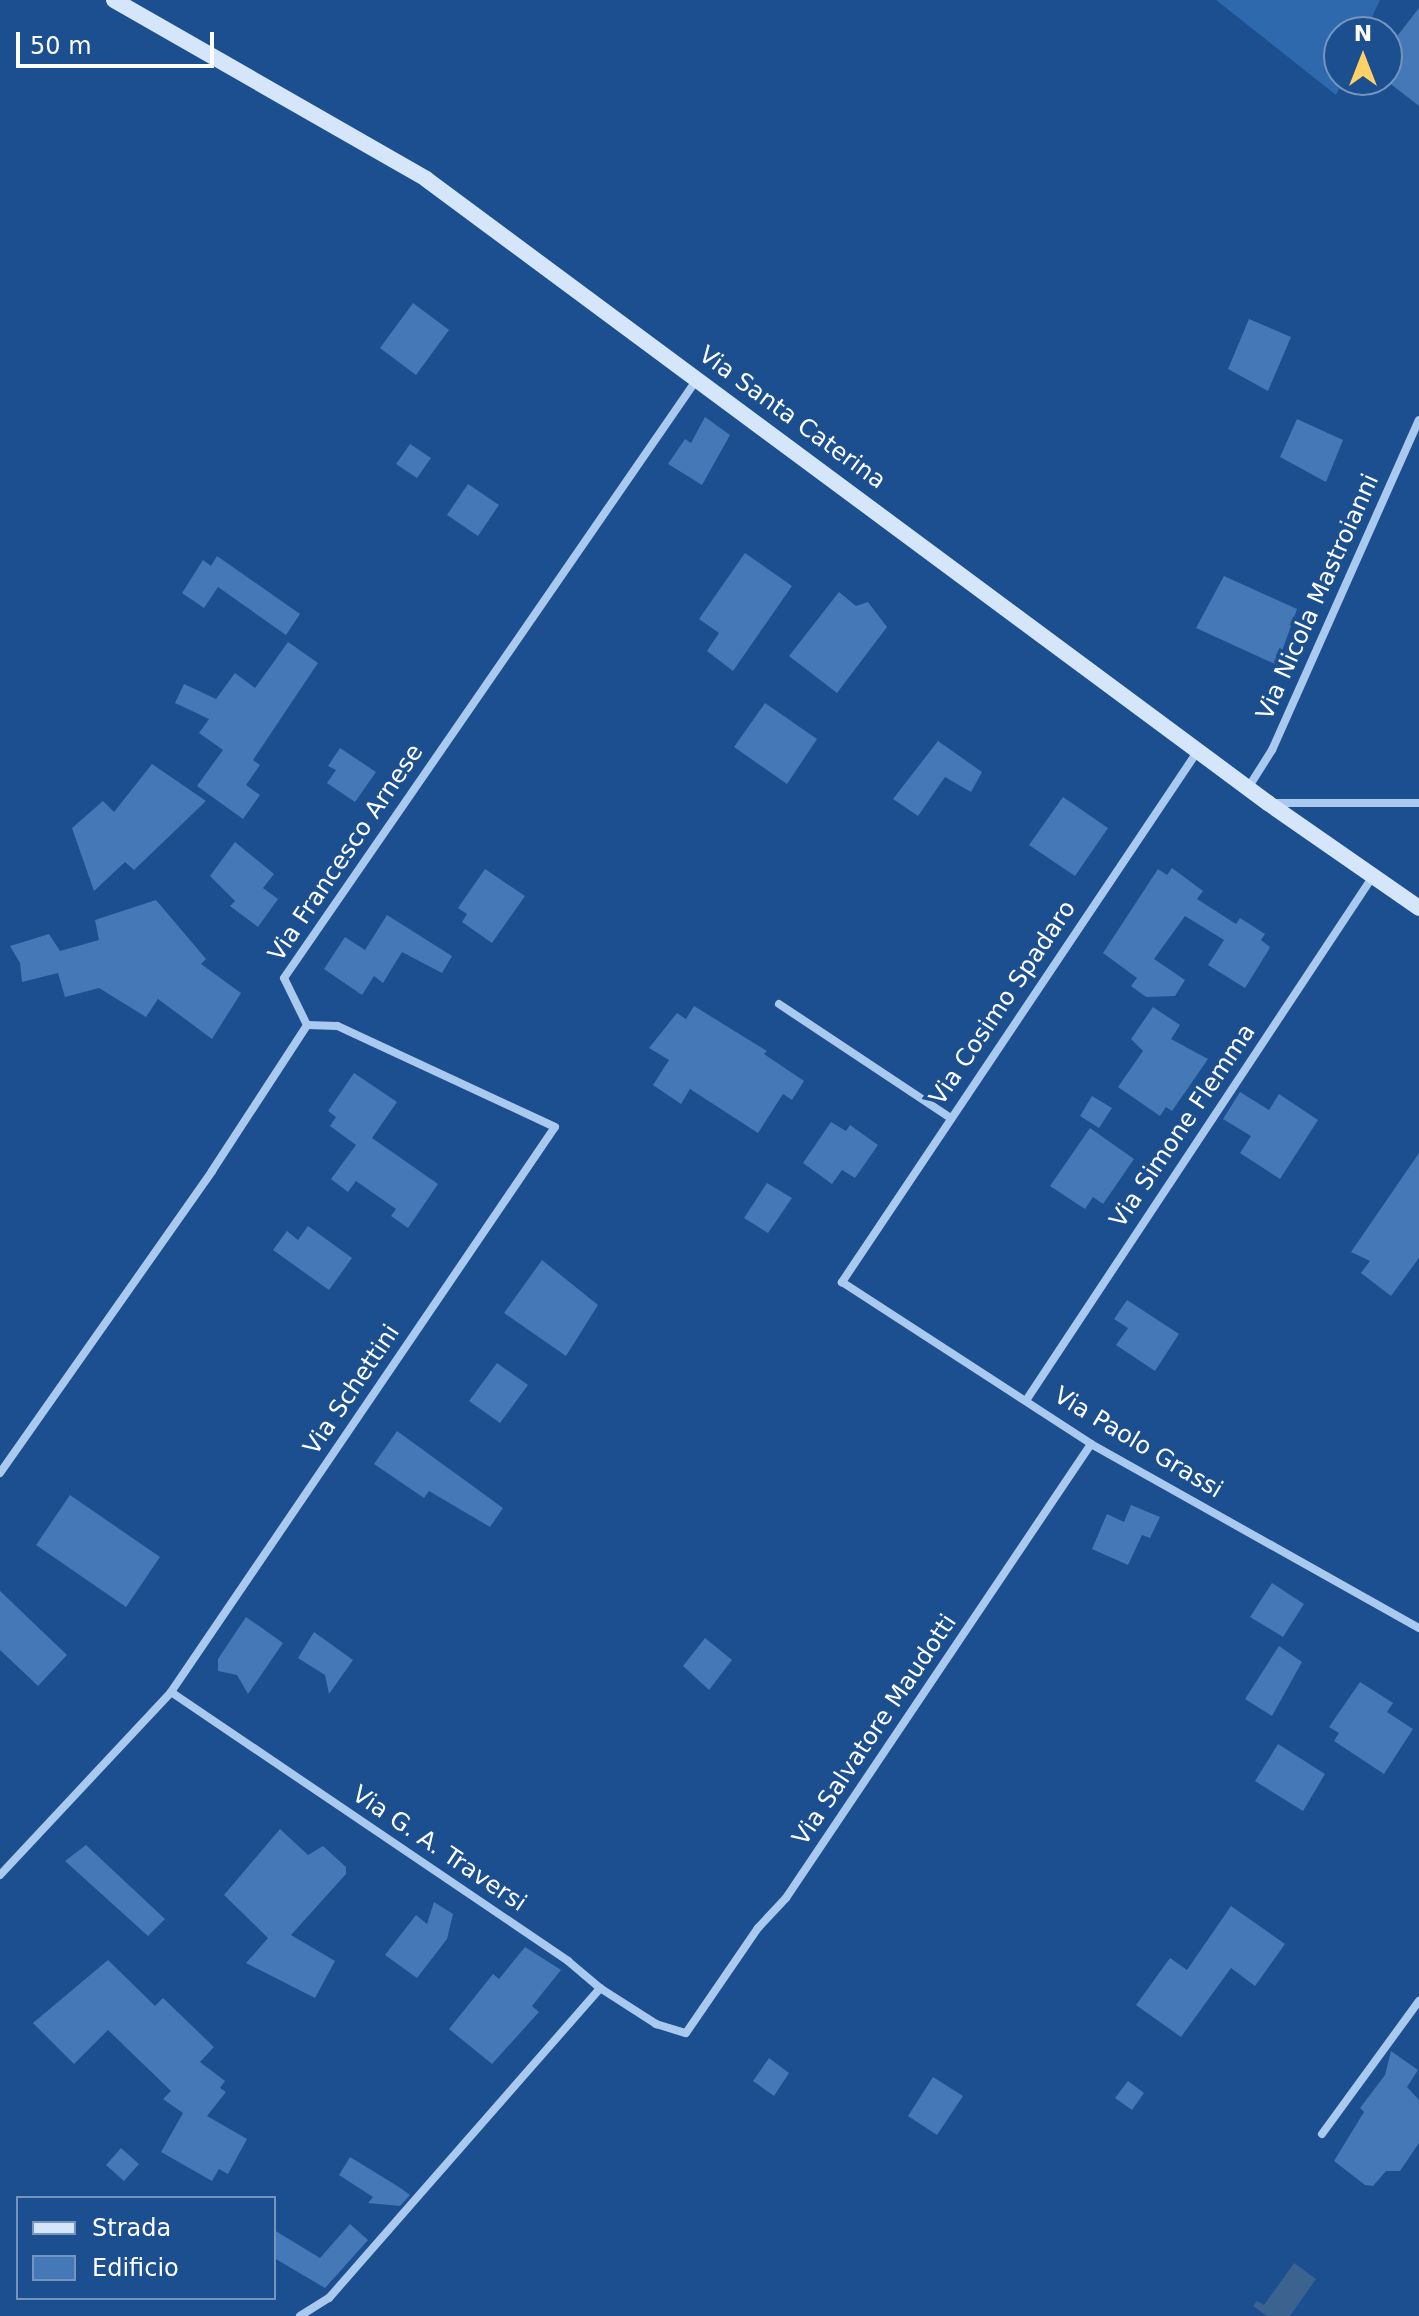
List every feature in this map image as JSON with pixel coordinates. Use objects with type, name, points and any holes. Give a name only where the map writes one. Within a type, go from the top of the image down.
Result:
[{"type":"street","name":"Via Santa Caterina","points":[[114,0],[426,179],[1200,748],[1268,803],[1419,908]]},
{"type":"street","name":"Via Francesco Arnese","points":[[307,1025],[284,978],[698,379]]},
{"type":"street","name":"Via Nicola Mastroianni","points":[[1248,788],[1272,750],[1419,420]]},
{"type":"street","name":"Via Cosimo Spadaro","points":[[842,1282],[949,1117],[1200,748]]},
{"type":"street","points":[[1268,803],[1419,803]]},
{"type":"street","name":"Via Simone Flemma","points":[[1027,1399],[1373,875]]},
{"type":"street","points":[[779,1004],[949,1117]]},
{"type":"street","points":[[0,1473],[212,1171],[307,1025]]},
{"type":"street","name":"Via Schettini","points":[[0,1875],[171,1692],[555,1127],[337,1026],[307,1025]]},
{"type":"street","name":"Via Paolo Grassi","points":[[842,1282],[1027,1399],[1091,1444],[1419,1628]]},
{"type":"street","name":"Via Salvatore Maudotti","points":[[686,2033],[758,1928],[786,1898],[1091,1444]]},
{"type":"street","name":"Via G. A. Traversi","points":[[171,1692],[568,1961],[600,1988],[656,2024],[686,2033]]},
{"type":"street","points":[[300,2316],[329,2298],[600,1988]]},
{"type":"street","points":[[1322,2134],[1419,2001]]},
{"type":"shaded area","points":[[1216,0],[1380,0],[1372,16],[1323,16],[1323,85]]},
{"type":"shaded area","points":[[1294,2263],[1316,2279],[1290,2316],[1267,2316],[1253,2306],[1257,2301],[1264,2305]]},
{"type":"building","points":[[1419,8],[1419,106],[1403,94],[1403,28]]},
{"type":"building","points":[[413,303],[449,330],[416,375],[380,348]]},
{"type":"building","points":[[1249,319],[1291,337],[1268,391],[1228,369]]},
{"type":"building","points":[[705,417],[730,435],[702,485],[668,464],[685,439],[691,443]]},
{"type":"building","points":[[1297,419],[1343,440],[1326,482],[1280,457]]},
{"type":"building","points":[[410,444],[431,458],[417,478],[396,464]]},
{"type":"building","points":[[468,484],[499,505],[478,536],[447,515]]},
{"type":"building","points":[[745,553],[792,586],[733,671],[707,651],[719,633],[699,619]]},
{"type":"building","points":[[217,556],[300,614],[286,635],[218,587],[204,608],[182,593],[203,560],[211,566]]},
{"type":"building","points":[[1224,576],[1297,609],[1277,665],[1196,628]]},
{"type":"building","points":[[839,592],[856,606],[868,602],[887,627],[837,693],[789,656]]},
{"type":"building","points":[[288,642],[318,663],[253,760],[260,765],[246,785],[260,795],[243,819],[197,786],[223,750],[199,733],[209,719],[175,703],[184,684],[216,699],[235,673],[255,688]]},
{"type":"building","points":[[765,703],[817,739],[787,784],[734,747]]},
{"type":"building","points":[[938,741],[982,772],[971,792],[945,777],[918,816],[893,799]]},
{"type":"building","points":[[340,748],[376,772],[355,802],[327,783],[336,770],[328,766]]},
{"type":"building","points":[[152,764],[206,801],[134,870],[125,862],[94,891],[72,828],[103,801],[114,812]]},
{"type":"building","points":[[1063,797],[1108,828],[1075,876],[1029,845]]},
{"type":"building","points":[[235,842],[274,874],[263,888],[278,899],[258,927],[230,906],[235,901],[210,876]]},
{"type":"building","points":[[1172,868],[1203,891],[1197,899],[1236,924],[1240,918],[1265,934],[1261,940],[1270,947],[1245,988],[1208,965],[1224,940],[1185,916],[1154,959],[1185,980],[1175,996],[1146,997],[1131,986],[1137,978],[1103,953],[1158,869],[1167,875]]},
{"type":"building","points":[[485,869],[525,896],[492,943],[462,922],[467,914],[458,908]]},
{"type":"building","points":[[156,900],[206,959],[201,964],[241,993],[212,1039],[158,999],[146,1017],[99,988],[65,997],[58,973],[22,982],[20,963],[10,946],[49,934],[60,951],[99,940],[95,920]]},
{"type":"building","points":[[387,915],[452,956],[442,973],[402,952],[383,983],[374,976],[362,995],[324,969],[345,937],[365,950]]},
{"type":"building","points":[[694,1006],[767,1051],[764,1054],[804,1081],[792,1100],[783,1094],[758,1133],[690,1089],[681,1104],[653,1085],[669,1060],[649,1048],[677,1013],[686,1019]]},
{"type":"building","points":[[1153,1007],[1180,1025],[1171,1039],[1208,1059],[1172,1111],[1166,1107],[1160,1116],[1118,1087],[1143,1051],[1131,1039]]},
{"type":"building","points":[[354,1073],[397,1102],[372,1138],[438,1184],[408,1228],[391,1216],[396,1209],[356,1181],[348,1192],[331,1179],[356,1145],[330,1126],[336,1117],[328,1111]]},
{"type":"building","points":[[1240,1092],[1269,1110],[1279,1094],[1318,1120],[1280,1179],[1240,1153],[1251,1136],[1223,1119]]},
{"type":"building","points":[[1092,1096],[1112,1108],[1099,1128],[1080,1116]]},
{"type":"building","points":[[831,1122],[846,1131],[850,1125],[878,1145],[855,1178],[842,1170],[832,1184],[803,1163]]},
{"type":"building","points":[[1090,1128],[1134,1159],[1103,1204],[1093,1197],[1085,1209],[1050,1186]]},
{"type":"building","points":[[1419,1153],[1419,1258],[1391,1296],[1361,1273],[1370,1261],[1351,1252]]},
{"type":"building","points":[[767,1183],[792,1198],[768,1233],[744,1218]]},
{"type":"building","points":[[308,1226],[352,1258],[329,1290],[273,1250],[287,1231],[298,1240]]},
{"type":"building","points":[[542,1260],[598,1305],[566,1356],[504,1313]]},
{"type":"building","points":[[1127,1300],[1179,1334],[1155,1371],[1116,1345],[1128,1328],[1114,1319]]},
{"type":"building","points":[[497,1363],[528,1385],[500,1423],[469,1401]]},
{"type":"building","points":[[397,1431],[503,1508],[490,1527],[429,1491],[424,1498],[374,1464]]},
{"type":"building","points":[[70,1495],[160,1557],[126,1607],[36,1545]]},
{"type":"building","points":[[1131,1505],[1160,1517],[1150,1538],[1142,1535],[1128,1565],[1092,1549],[1107,1514],[1124,1522]]},
{"type":"building","points":[[1272,1583],[1304,1604],[1283,1637],[1250,1617]]},
{"type":"building","points":[[0,1591],[67,1655],[38,1686],[0,1650]]},
{"type":"building","points":[[246,1617],[283,1643],[248,1694],[237,1675],[218,1671],[218,1659]]},
{"type":"building","points":[[314,1632],[353,1660],[329,1694],[325,1675],[298,1658]]},
{"type":"building","points":[[705,1638],[732,1660],[709,1690],[683,1666]]},
{"type":"building","points":[[1279,1646],[1302,1662],[1272,1716],[1245,1699]]},
{"type":"building","points":[[1360,1682],[1393,1703],[1387,1712],[1413,1729],[1384,1774],[1334,1741],[1339,1733],[1329,1727]]},
{"type":"building","points":[[1278,1744],[1325,1774],[1303,1811],[1255,1781]]},
{"type":"building","points":[[280,1829],[308,1855],[323,1846],[346,1867],[346,1874],[291,1935],[335,1961],[315,1998],[246,1963],[268,1938],[224,1895]]},
{"type":"building","points":[[86,1845],[165,1919],[148,1936],[65,1861]]},
{"type":"building","points":[[434,1902],[453,1914],[447,1939],[417,1978],[385,1955],[416,1915],[427,1924]]},
{"type":"building","points":[[1231,1906],[1285,1944],[1255,1986],[1231,1968],[1181,2037],[1136,2005],[1170,1958],[1187,1970]]},
{"type":"building","points":[[525,1947],[561,1970],[532,2006],[539,2012],[492,2064],[449,2029],[493,1974],[499,1979]]},
{"type":"building","points":[[108,1960],[155,2006],[163,1998],[214,2047],[200,2062],[225,2081],[220,2088],[226,2092],[207,2116],[247,2139],[228,2174],[219,2169],[212,2181],[161,2152],[183,2113],[163,2099],[171,2091],[108,2030],[74,2064],[33,2023]]},
{"type":"building","points":[[1391,2051],[1418,2070],[1407,2087],[1419,2100],[1419,2143],[1400,2171],[1386,2171],[1373,2186],[1365,2185],[1334,2161],[1364,2112],[1360,2108],[1385,2075]]},
{"type":"building","points":[[769,2058],[789,2073],[774,2096],[753,2081]]},
{"type":"building","points":[[933,2077],[963,2096],[937,2135],[908,2116]]},
{"type":"building","points":[[1128,2081],[1144,2093],[1132,2110],[1115,2098]]},
{"type":"building","points":[[121,2148],[139,2164],[124,2181],[106,2165]]},
{"type":"building","points":[[350,2157],[410,2195],[400,2206],[368,2203],[373,2197],[339,2175]]},
{"type":"building","points":[[350,2224],[368,2240],[325,2288],[276,2259],[276,2231],[320,2258]]}]
